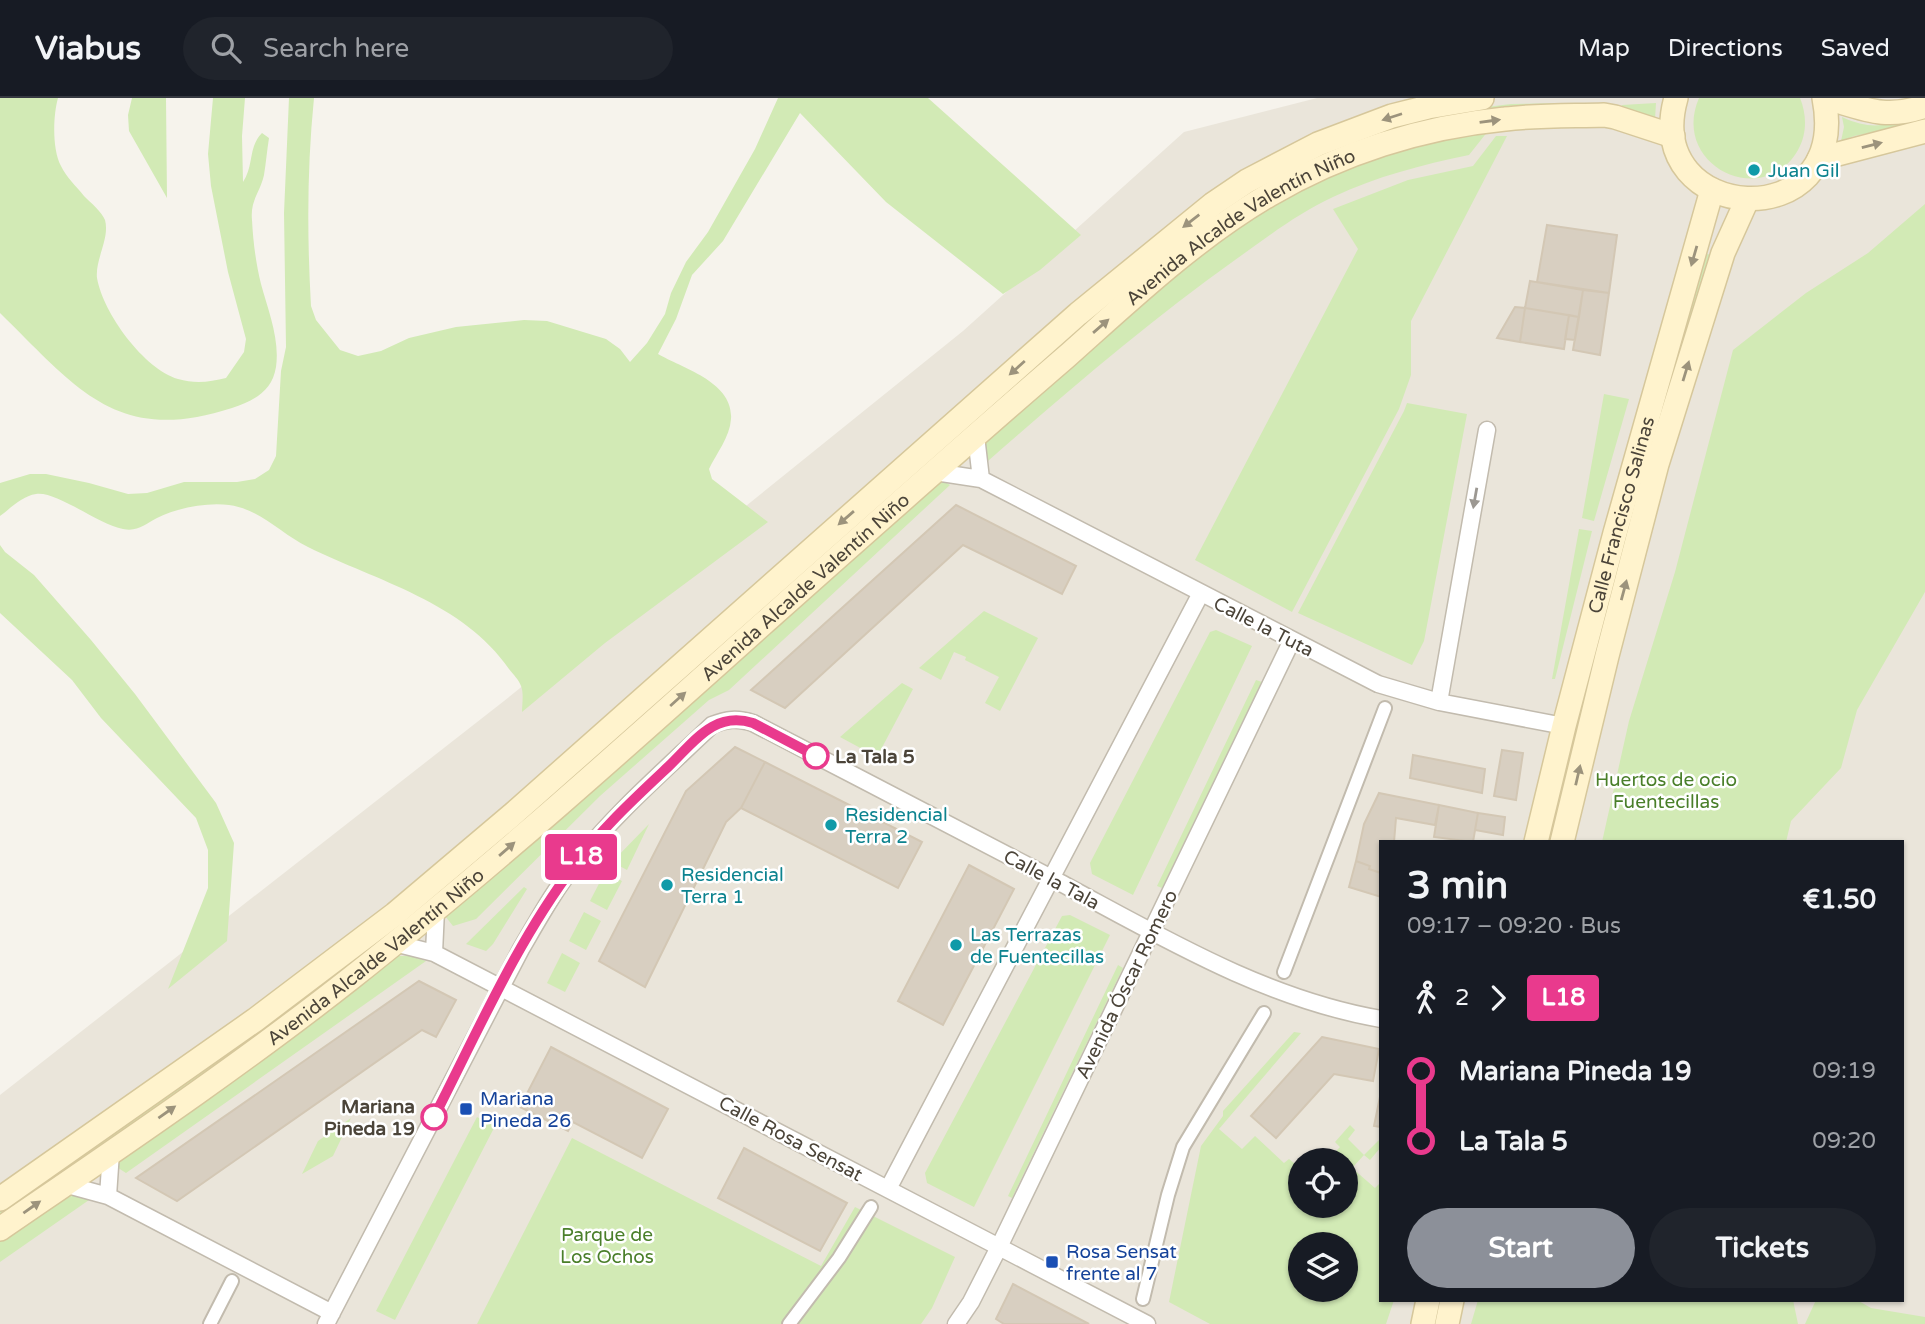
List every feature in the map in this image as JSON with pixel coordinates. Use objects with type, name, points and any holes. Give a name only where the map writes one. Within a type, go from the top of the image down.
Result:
[{"type":"main road","name":"Avenida Alcalde Valentín Niño","points":[[0,1199],[255,1020],[395,914],[512,815],[1078,314],[1213,204],[1247,181],[1318,144],[1392,116],[1482,98]]},
{"type":"main road","points":[[1676,98],[1672,112],[1673,136],[1686,167],[1712,190],[1747,200],[1765,199],[1781,194],[1809,173],[1819,159],[1826,139],[1826,98],[1867,111],[1888,114],[1925,106]]},
{"type":"main road","name":"Avenida Alcalde Valentín Niño","points":[[0,1229],[302,1016],[436,910],[1160,275],[1217,230],[1267,196],[1338,161],[1413,134],[1466,124],[1526,117],[1615,117],[1673,136]]},
{"type":"main road","points":[[1819,159],[1925,131]]},
{"type":"main road","name":"Calle Francisco Salinas","points":[[1536,840],[1615,533],[1712,190]]},
{"type":"main road","name":"Calle Francisco Salinas","points":[[1562,840],[1657,464],[1723,253],[1747,200]]},
{"type":"main road","points":[[1423,1324],[1427,1302]]},
{"type":"main road","points":[[1447,1324],[1452,1302]]},
{"type":"street","points":[[1439,702],[1487,430]]},
{"type":"street","points":[[976,436],[981,479]]},
{"type":"street","name":"Calle la Tuta","points":[[935,472],[981,479],[1378,684],[1439,702],[1564,726]]},
{"type":"street","points":[[888,1189],[1201,593]]},
{"type":"street","name":"Avenida Óscar Romero","points":[[956,1324],[999,1247],[1292,640]]},
{"type":"street","points":[[1284,972],[1385,708]]},
{"type":"street","name":"Calle la Tala","points":[[501,987],[551,899],[587,849],[627,806],[712,726],[731,719],[753,723],[1152,930],[1276,991],[1307,1002],[1379,1019]]},
{"type":"street","points":[[434,953],[436,910]]},
{"type":"street","name":"Calle Rosa Sensat","points":[[394,943],[434,953],[1147,1324]]},
{"type":"street","points":[[64,1184],[108,1196],[329,1318],[501,987]]},
{"type":"street","points":[[1143,1299],[1182,1147],[1264,1013]]},
{"type":"street","points":[[108,1196],[111,1152]]},
{"type":"street","points":[[789,1324],[839,1258],[871,1207]]},
{"type":"street","points":[[210,1324],[232,1282]]},
{"type":"shaded area","points":[[1317,98],[1925,98],[1925,1324],[0,1324],[0,1095],[504,701],[963,331],[1184,132]]},
{"type":"green space","points":[[0,98],[58,98],[54,132],[58,159],[69,178],[105,220],[106,234],[97,278],[107,307],[127,338],[152,364],[178,379],[196,382],[226,378],[244,352],[246,339],[228,272],[211,186],[208,154],[213,98],[245,98],[243,182],[258,138],[262,133],[269,138],[264,175],[252,213],[258,269],[273,325],[277,356],[274,376],[266,389],[232,408],[192,418],[158,420],[128,414],[101,402],[76,386],[0,313]]},
{"type":"green space","points":[[132,98],[166,98],[167,198],[129,131],[128,115]]},
{"type":"green space","points":[[289,98],[314,98],[308,202],[311,306],[316,320],[340,350],[358,356],[381,351],[409,338],[456,327],[524,320],[547,321],[606,339],[620,349],[630,362],[647,343],[665,314],[671,293],[686,262],[708,232],[755,149],[778,98],[928,98],[1081,235],[1040,270],[1003,294],[886,202],[800,113],[723,241],[692,275],[676,319],[658,354],[705,378],[724,395],[730,406],[730,426],[709,469],[712,479],[768,522],[605,643],[522,712],[519,682],[490,646],[468,626],[417,596],[298,542],[251,511],[229,505],[211,504],[174,511],[141,527],[128,530],[113,526],[45,494],[36,494],[21,500],[0,516],[0,483],[30,474],[46,474],[128,494],[147,493],[184,482],[237,482],[255,479],[269,470],[276,456],[281,371],[286,347],[284,213]]},
{"type":"green space","points":[[1699,98],[1800,98],[1805,124],[1798,150],[1783,168],[1764,177],[1744,178],[1724,172],[1708,160],[1697,143],[1693,122]]},
{"type":"green space","points":[[1601,103],[1601,109],[1542,107],[1285,176],[830,553],[441,893],[291,1012],[0,1216],[0,1210],[159,1100],[1063,340],[1237,199],[1307,160],[1389,128],[1462,110],[1511,104]]},
{"type":"green space","points":[[1656,103],[1655,119],[1638,112],[1621,110],[1622,105]]},
{"type":"green space","points":[[1842,117],[1867,125],[1907,121],[1908,125],[1841,141],[1844,127]]},
{"type":"green space","points":[[1488,131],[1469,155],[1366,183],[1320,203],[1282,226],[1140,332],[988,461],[983,446],[1013,417],[1162,287],[1220,240],[1251,219],[1315,181],[1349,166],[1418,144]]},
{"type":"green space","points":[[1496,136],[1507,136],[1411,321],[1411,375],[1399,409],[1292,612],[1195,560],[1358,249],[1333,209],[1408,180],[1473,166]]},
{"type":"green space","name":"Huertos de ocio Fuentecillas","points":[[1925,204],[1925,592],[1857,710],[1841,768],[1791,821],[1786,840],[1602,840],[1629,721],[1675,572],[1733,350],[1806,293],[1868,253]]},
{"type":"green space","points":[[1707,254],[1712,255],[1571,763],[1567,762],[1632,506]]},
{"type":"green space","points":[[1604,394],[1629,399],[1594,521],[1582,518]]},
{"type":"green space","points":[[1407,403],[1467,414],[1424,641],[1412,665],[1298,613]]},
{"type":"green space","points":[[940,479],[950,485],[729,690],[709,700],[600,796],[476,919],[453,926],[445,916]]},
{"type":"green space","points":[[1579,529],[1592,531],[1555,679],[1552,679]]},
{"type":"green space","points":[[0,545],[34,575],[135,694],[216,803],[234,843],[227,941],[168,989],[208,888],[208,850],[196,818],[101,718],[72,680],[0,613]]},
{"type":"green space","points":[[984,611],[1038,638],[1000,711],[985,703],[999,677],[965,660],[966,657],[954,652],[941,680],[919,668]]},
{"type":"green space","points":[[1216,630],[1252,646],[1133,895],[1092,874],[1090,863],[1210,632]]},
{"type":"green space","points":[[1256,680],[1262,682],[1162,888],[1157,886]]},
{"type":"green space","points":[[902,683],[913,689],[877,757],[840,737]]},
{"type":"green space","points":[[649,824],[627,870],[612,862]]},
{"type":"green space","points":[[605,872],[622,881],[607,910],[590,901]]},
{"type":"green space","points":[[524,887],[527,889],[486,951],[466,944]]},
{"type":"green space","points":[[584,912],[601,921],[586,950],[569,941]]},
{"type":"green space","points":[[1070,915],[1110,935],[974,1207],[927,1183],[925,1173],[1062,916]]},
{"type":"green space","points":[[562,953],[580,963],[565,992],[547,983]]},
{"type":"green space","points":[[394,956],[411,956],[426,961],[126,1173],[112,1164]]},
{"type":"green space","points":[[1118,965],[1123,968],[1012,1198],[1008,1196]]},
{"type":"green space","points":[[1294,1032],[1301,1033],[1219,1129],[1242,1149],[1255,1136],[1284,1163],[1288,1160],[1288,1218],[1358,1218],[1358,1173],[1375,1188],[1379,1184],[1379,1302],[1393,1302],[1386,1324],[1210,1324],[1169,1302],[1201,1146],[1223,1116],[1223,1111]]},
{"type":"green space","points":[[477,1117],[495,1126],[395,1320],[376,1311]]},
{"type":"green space","points":[[351,1118],[333,1156],[302,1174],[318,1141]]},
{"type":"green space","points":[[1350,1125],[1355,1130],[1348,1139],[1357,1148],[1339,1148],[1335,1142]]},
{"type":"green space","name":"Parque de Los Ochos","points":[[572,1138],[821,1266],[855,1207],[955,1257],[932,1308],[921,1324],[477,1324]]},
{"type":"green space","points":[[1379,1140],[1379,1149],[1370,1160],[1364,1155]]},
{"type":"green space","points":[[1358,1149],[1364,1155],[1358,1162]]},
{"type":"green space","points":[[81,1195],[89,1200],[0,1262],[0,1241],[63,1197]]},
{"type":"green space","points":[[1477,1302],[1793,1302],[1798,1324],[1471,1324]]},
{"type":"green space","points":[[1815,1302],[1860,1302],[1871,1308],[1925,1317],[1925,1324],[1805,1324]]},
{"type":"building","points":[[1547,225],[1617,235],[1609,293],[1537,282]]},
{"type":"building","points":[[1530,281],[1583,290],[1579,317],[1525,308]]},
{"type":"building","points":[[1583,290],[1609,293],[1600,355],[1573,350]]},
{"type":"building","points":[[1515,307],[1525,308],[1520,342],[1497,338]]},
{"type":"building","points":[[1525,308],[1569,315],[1564,349],[1520,342]]},
{"type":"building","points":[[1569,315],[1579,317],[1575,340],[1565,339]]},
{"type":"building","points":[[956,505],[1076,566],[1062,594],[963,545],[785,708],[751,690]]},
{"type":"building","name":"Residencial Terra 1","points":[[735,747],[765,762],[741,808],[726,822],[645,987],[599,961],[686,791]]},
{"type":"building","points":[[1502,750],[1523,753],[1516,800],[1494,796]]},
{"type":"building","points":[[1413,755],[1485,769],[1482,793],[1410,778]]},
{"type":"building","name":"Residencial Terra 2","points":[[765,762],[922,842],[898,888],[741,808]]},
{"type":"building","points":[[1379,793],[1439,805],[1435,825],[1396,818],[1394,840],[1379,840],[1379,872],[1356,861],[1364,824]]},
{"type":"building","points":[[1439,805],[1478,813],[1473,840],[1434,837]]},
{"type":"building","points":[[1478,813],[1505,817],[1503,835],[1475,830]]},
{"type":"building","points":[[1356,861],[1379,872],[1379,896],[1349,887]]},
{"type":"building","name":"Las Terrazas de Fuentecillas","points":[[969,865],[1014,889],[943,1025],[898,1001]]},
{"type":"building","points":[[419,981],[456,1000],[436,1037],[422,1030],[177,1201],[136,1178]]},
{"type":"building","points":[[1322,1037],[1379,1049],[1373,1081],[1334,1074],[1276,1138],[1251,1116]]},
{"type":"building","points":[[551,1047],[668,1109],[642,1158],[573,1122],[568,1131],[520,1107]]},
{"type":"building","points":[[1379,1102],[1379,1127],[1374,1126]]},
{"type":"building","points":[[744,1148],[847,1203],[820,1251],[718,1198]]},
{"type":"building","points":[[1013,1284],[1089,1324],[1004,1324],[996,1319]]},
{"type":"bus line","name":"L18","points":[[434,1117],[521,949],[551,899],[587,849],[627,806],[712,726],[721,721],[742,719],[753,723],[816,756]]},
{"type":"place","name":"Juan Gil","points":[[1754,170]]},
{"type":"place","name":"La Tala 5","points":[[816,756]]},
{"type":"place","name":"Residencial Terra 2","points":[[831,825]]},
{"type":"place","name":"Residencial Terra 1","points":[[667,885]]},
{"type":"place","name":"Las Terrazas de Fuentecillas","points":[[956,945]]},
{"type":"place","name":"Mariana Pineda 26","points":[[466,1109]]},
{"type":"place","name":"Mariana Pineda 19","points":[[434,1117]]},
{"type":"place","name":"Rosa Sensat frente al 7","points":[[1052,1262]]}]
